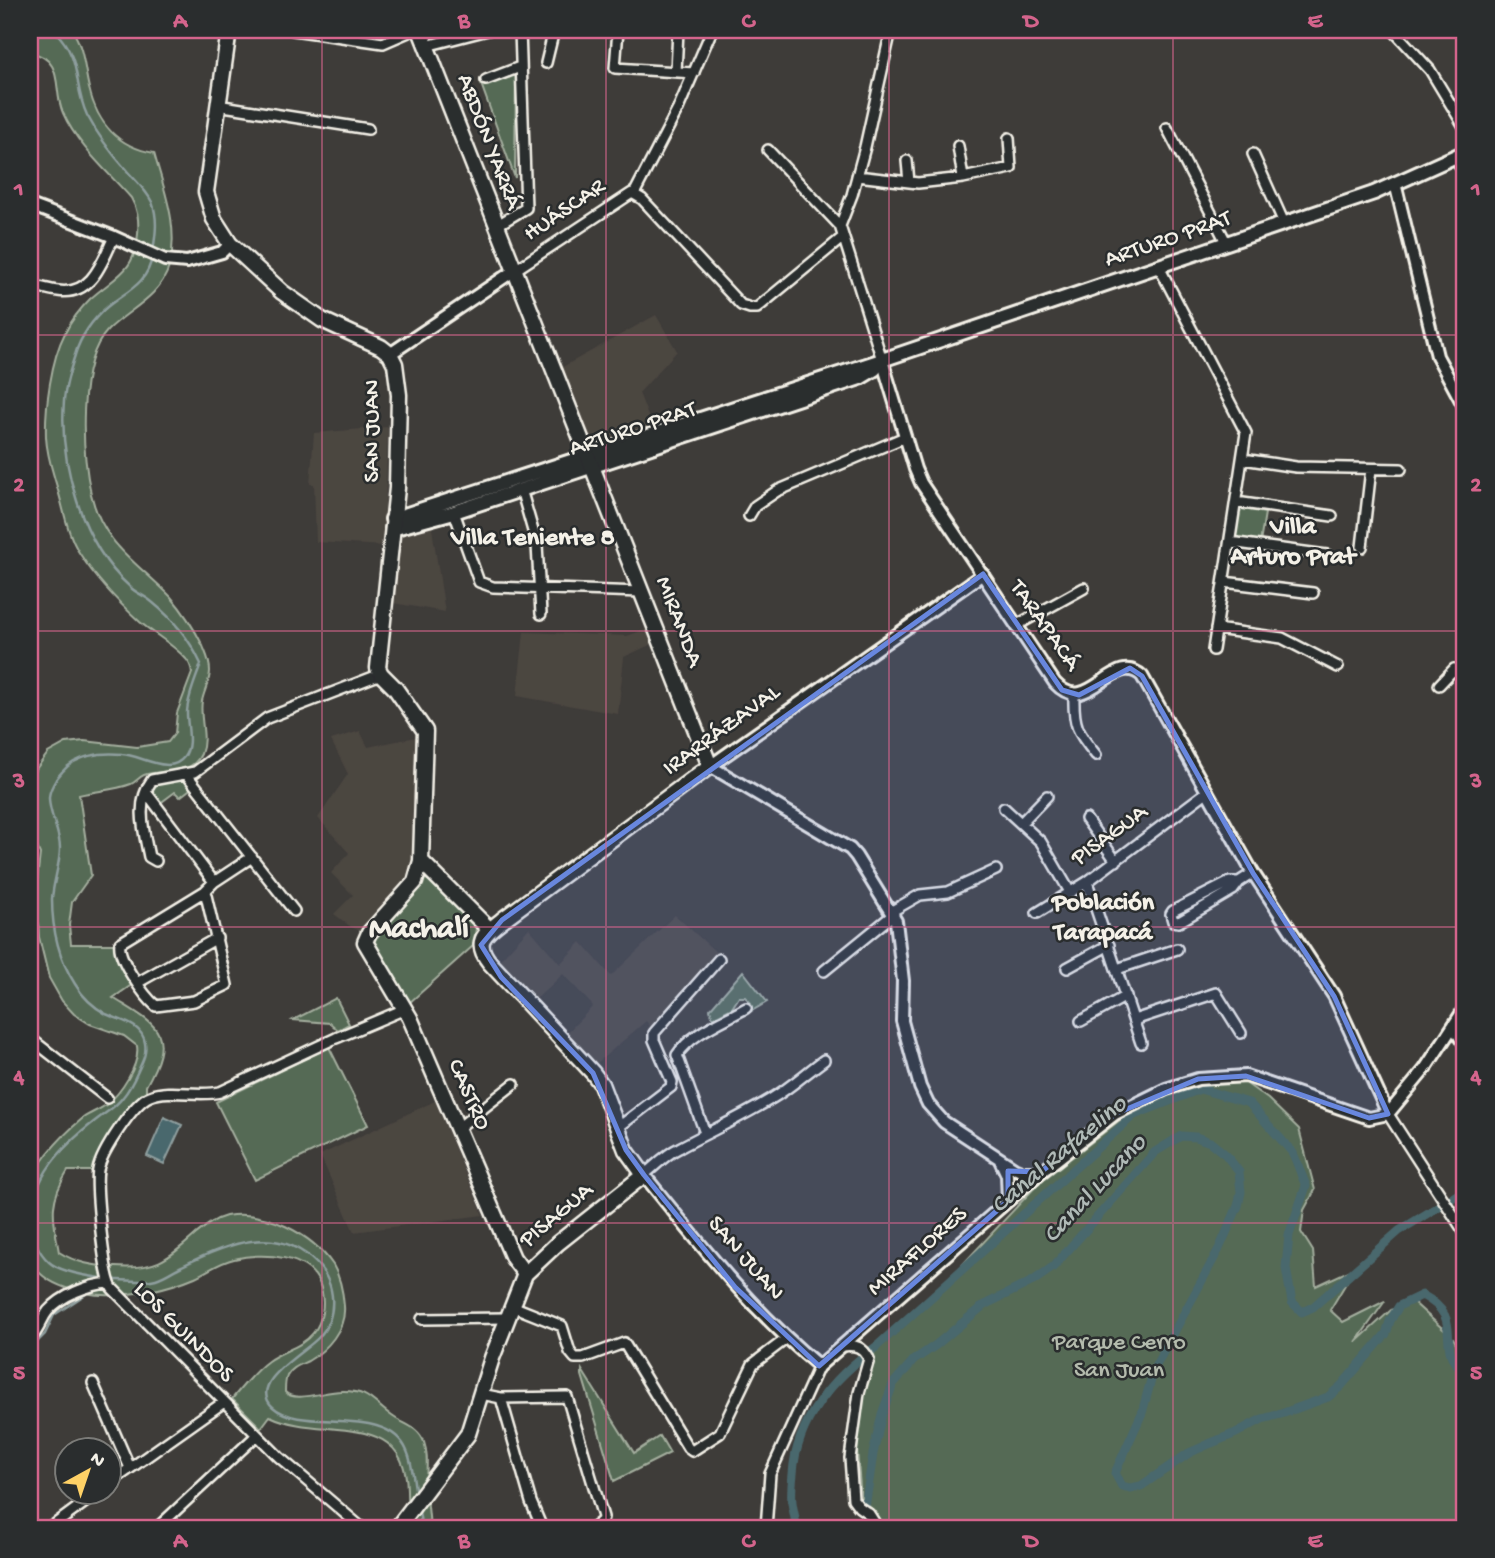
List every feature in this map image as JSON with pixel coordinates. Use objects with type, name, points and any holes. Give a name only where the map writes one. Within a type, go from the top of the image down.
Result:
[{"type":"main road","name":"SAN JUAN","points":[[229,30],[206,192],[214,219],[230,244],[282,292],[322,320],[377,345],[390,354],[395,364],[399,395],[397,488],[379,661],[381,674]]},
{"type":"main road","name":"ABDÓN YARRÁ","points":[[420,30],[515,270]]},
{"type":"main road","name":"ARTURO PRAT","points":[[392,524],[860,378],[882,360],[1374,193],[1460,153]]},
{"type":"main road","name":"MIRANDA","points":[[515,270],[710,766]]},
{"type":"main road","name":"ARTURO PRAT","points":[[392,524],[454,512],[591,461]]},
{"type":"main road","points":[[381,674],[395,688],[425,730],[421,861],[489,929],[482,937],[483,955],[601,1084],[616,1129],[626,1150],[644,1175]]},
{"type":"main road","name":"IRARRÁZAVAL","points":[[489,929],[710,766]]},
{"type":"main road","name":"CASTRO","points":[[421,861],[415,882],[366,937],[366,946],[405,1009],[513,1258],[525,1274]]},
{"type":"main road","name":"PISAGUA","points":[[401,1523],[468,1434],[525,1274],[558,1243],[644,1175]]},
{"type":"street","points":[[293,30],[383,43],[413,30]]},
{"type":"street","points":[[426,46],[488,30]]},
{"type":"street","points":[[496,226],[526,208],[520,30]]},
{"type":"street","points":[[547,63],[554,30]]},
{"type":"street","points":[[618,30],[615,68],[694,73]]},
{"type":"street","points":[[676,72],[678,30]]},
{"type":"street","points":[[634,194],[694,73],[712,30]]},
{"type":"street","points":[[768,150],[840,226],[857,176],[891,30]]},
{"type":"street","points":[[1393,30],[1430,69],[1465,128]]},
{"type":"street","points":[[485,80],[520,67]]},
{"type":"street","points":[[217,106],[369,129]]},
{"type":"street","points":[[1167,128],[1226,242]]},
{"type":"street","points":[[857,176],[918,183],[963,178],[1012,168],[1009,138]]},
{"type":"street","points":[[958,146],[963,178]]},
{"type":"street","points":[[1460,153],[1465,176]]},
{"type":"street","points":[[1253,154],[1284,223]]},
{"type":"street","points":[[907,162],[909,182]]},
{"type":"street","points":[[1395,183],[1437,356],[1465,408]]},
{"type":"street","name":"HUÁSCAR","points":[[390,354],[625,196],[634,194],[642,199],[741,305],[750,308],[757,308],[842,237]]},
{"type":"street","points":[[30,205],[165,260],[187,262],[222,252],[230,244]]},
{"type":"street","name":"TARAPACÁ","points":[[840,226],[921,483],[1062,690],[1079,695],[1125,669],[1136,671],[1142,677],[1253,873],[1334,996],[1388,1114]]},
{"type":"street","points":[[30,286],[60,292],[86,286],[98,271],[114,237]]},
{"type":"street","points":[[1158,265],[1246,433],[1213,650]]},
{"type":"street","points":[[749,516],[755,506],[777,491],[905,437]]},
{"type":"street","points":[[1243,459],[1296,467],[1401,469]]},
{"type":"street","points":[[1362,547],[1371,469]]},
{"type":"street","points":[[521,489],[537,545],[541,614]]},
{"type":"street","points":[[1236,502],[1332,516]]},
{"type":"street","points":[[454,512],[479,582],[493,587],[642,592]]},
{"type":"street","points":[[1230,542],[1327,555]]},
{"type":"street","name":"IRARRÁZAVAL","points":[[710,766],[983,574]]},
{"type":"street","points":[[1224,582],[1313,593]]},
{"type":"street","points":[[1017,625],[1084,588]]},
{"type":"street","points":[[1216,629],[1282,638],[1338,667]]},
{"type":"street","points":[[1439,685],[1454,669],[1465,677]]},
{"type":"street","points":[[156,861],[149,856],[142,818],[146,792],[152,780],[187,775],[200,769],[267,718],[381,674]]},
{"type":"street","points":[[1074,694],[1074,722],[1096,755]]},
{"type":"street","points":[[710,766],[849,849],[861,862],[893,913],[899,932],[902,1021],[924,1095],[934,1113],[1018,1170],[1041,1172]]},
{"type":"street","points":[[187,775],[294,911]]},
{"type":"street","points":[[146,792],[214,882]]},
{"type":"street","name":"PISAGUA","points":[[1037,913],[1087,882],[1208,792]]},
{"type":"street","points":[[1021,823],[1047,796]]},
{"type":"street","points":[[1004,808],[1041,842],[1070,892]]},
{"type":"street","points":[[1086,819],[1115,861]]},
{"type":"street","points":[[205,891],[228,982],[224,988],[194,1001],[160,1007],[153,1004],[137,983],[118,948],[124,939],[205,891],[252,857]]},
{"type":"street","points":[[824,971],[893,913],[920,895],[948,892],[996,870]]},
{"type":"street","points":[[1239,881],[1233,890],[1212,903],[1179,922],[1173,921],[1173,911],[1253,873]]},
{"type":"street","points":[[1087,882],[1141,1043]]},
{"type":"street","points":[[137,983],[217,938]]},
{"type":"street","points":[[1067,968],[1109,944]]},
{"type":"street","points":[[1117,969],[1177,948]]},
{"type":"street","points":[[616,1129],[671,1087],[672,1082],[654,1040],[654,1033],[719,959]]},
{"type":"street","points":[[1134,1020],[1216,993],[1241,1032]]},
{"type":"street","points":[[1081,1021],[1126,996]]},
{"type":"street","points":[[705,1133],[677,1055],[682,1047],[696,1037],[746,1008]]},
{"type":"street","points":[[1465,1008],[1425,1069],[1388,1114],[1465,1233]]},
{"type":"street","name":"LOS GUINDOS","points":[[362,1528],[257,1435],[117,1294],[108,1279],[98,1169],[104,1154],[130,1114],[151,1095],[202,1095],[220,1092],[405,1009]]},
{"type":"street","points":[[1453,1027],[1465,1046]]},
{"type":"street","points":[[30,1038],[107,1098]]},
{"type":"street","name":"PISAGUA","points":[[644,1175],[676,1149],[691,1144],[705,1133],[784,1092],[824,1060]]},
{"type":"street","name":"MIRAFLORES","points":[[766,1528],[770,1474],[819,1366],[1041,1172],[1115,1114],[1166,1090],[1198,1079],[1245,1076],[1369,1118],[1388,1114]]},
{"type":"street","points":[[458,1128],[514,1084]]},
{"type":"street","points":[[996,1155],[1007,1175],[1008,1201]]},
{"type":"street","name":"SAN JUAN","points":[[644,1175],[735,1287],[786,1339],[819,1366]]},
{"type":"street","points":[[30,1339],[39,1330],[49,1311],[60,1302],[108,1279]]},
{"type":"street","points":[[422,1319],[510,1312],[562,1326],[570,1352],[575,1357],[583,1358],[624,1343],[692,1451],[720,1433],[753,1364],[786,1339]]},
{"type":"street","points":[[842,1346],[854,1345],[867,1355],[850,1458],[853,1499],[869,1514],[878,1528]]},
{"type":"street","points":[[93,1382],[130,1468]]},
{"type":"street","points":[[481,1394],[500,1398],[567,1397],[603,1517],[593,1528]]},
{"type":"street","points":[[500,1398],[531,1502],[542,1528]]},
{"type":"street","points":[[122,1474],[224,1402]]},
{"type":"street","points":[[157,1528],[257,1435]]},
{"type":"street","points":[[50,1528],[80,1506]]},
{"type":"highlighted area","points":[[983,574],[1062,690],[1079,695],[1130,668],[1142,676],[1253,873],[1334,996],[1388,1114],[1369,1118],[1246,1076],[1198,1079],[1115,1114],[1041,1172],[1008,1171],[1008,1201],[819,1366],[735,1287],[644,1175],[626,1150],[593,1073],[501,977],[481,945],[502,920]]},
{"type":"shaded area","points":[[656,315],[677,351],[639,393],[653,429],[594,447],[589,446],[559,369]]},
{"type":"shaded area","points":[[388,427],[384,546],[316,542],[314,484],[310,484],[314,433]]},
{"type":"shaded area","points":[[431,522],[445,612],[387,602],[393,534]]},
{"type":"shaded area","points":[[647,629],[654,643],[624,657],[618,714],[517,696],[524,632],[627,636]]},
{"type":"shaded area","points":[[360,731],[368,747],[416,737],[417,748],[418,866],[414,878],[363,932],[334,914],[353,895],[331,873],[349,853],[318,818],[348,774],[331,740]]},
{"type":"shaded area","points":[[675,915],[719,955],[651,1027],[646,1021],[596,1064],[565,1035],[593,1006],[563,974],[534,1001],[499,961],[529,928],[560,964],[581,942],[611,976]]},
{"type":"shaded area","points":[[435,1101],[483,1215],[354,1232],[320,1155]]},
{"type":"green space","points":[[30,30],[72,30],[81,51],[97,112],[120,139],[141,150],[154,153],[162,181],[172,224],[169,267],[151,295],[108,330],[98,345],[86,386],[85,456],[91,494],[104,527],[123,552],[180,608],[203,646],[210,671],[202,701],[203,748],[196,761],[176,771],[144,775],[125,786],[79,795],[91,875],[72,902],[69,925],[71,944],[114,944],[115,954],[133,984],[113,998],[151,1023],[161,1041],[160,1053],[146,1092],[130,1105],[122,1116],[107,1139],[93,1171],[68,1171],[57,1192],[54,1210],[59,1252],[100,1266],[128,1268],[150,1265],[176,1251],[214,1221],[226,1216],[241,1215],[271,1220],[313,1243],[333,1265],[342,1290],[344,1315],[338,1331],[328,1345],[289,1373],[285,1392],[295,1396],[341,1391],[358,1393],[370,1398],[418,1432],[426,1453],[430,1528],[406,1528],[407,1490],[403,1464],[392,1447],[377,1437],[290,1423],[270,1416],[261,1428],[232,1399],[263,1365],[303,1342],[319,1323],[323,1306],[321,1288],[316,1277],[307,1268],[284,1258],[245,1257],[224,1262],[195,1277],[150,1291],[97,1295],[76,1291],[50,1281],[36,1269],[30,1254],[30,1193],[34,1175],[52,1148],[75,1125],[106,1105],[118,1093],[136,1062],[137,1046],[124,1036],[90,1024],[74,1014],[62,1001],[49,978],[39,937],[36,889],[40,854],[30,831],[30,777],[48,753],[66,743],[84,741],[137,747],[168,742],[175,733],[177,713],[192,673],[186,659],[140,622],[100,581],[80,554],[70,533],[49,459],[46,437],[48,398],[60,344],[83,307],[128,266],[136,247],[138,224],[137,211],[131,198],[69,125],[60,104],[53,68],[41,56],[30,52]]},
{"type":"green space","points":[[516,68],[515,178],[480,81]]},
{"type":"green space","points":[[1239,508],[1265,513],[1260,543],[1234,540]]},
{"type":"green space","points":[[184,780],[193,787],[180,797],[175,792],[159,804],[151,791],[156,783]]},
{"type":"green space","points":[[421,880],[434,883],[477,923],[473,946],[408,1004],[370,938]]},
{"type":"green space","points":[[743,971],[767,1002],[748,1013],[751,1003],[745,997],[739,997],[732,1008],[713,1018],[710,1009]]},
{"type":"green space","points":[[336,998],[349,1024],[338,1030],[330,1023],[293,1020]]},
{"type":"green space","points":[[329,1047],[368,1125],[255,1180],[216,1102]]},
{"type":"green space","name":"Parque Cerro San Juan","points":[[1244,1082],[1268,1099],[1299,1129],[1315,1190],[1304,1210],[1301,1232],[1313,1251],[1316,1286],[1355,1268],[1330,1310],[1343,1322],[1385,1301],[1356,1342],[1391,1310],[1412,1301],[1453,1338],[1465,1358],[1465,1455],[1460,1458],[1465,1470],[1465,1528],[883,1528],[861,1500],[857,1450],[866,1380],[876,1347],[933,1296],[1039,1183],[1120,1120],[1166,1094],[1200,1083]]},
{"type":"green space","points":[[582,1370],[634,1453],[660,1436],[670,1453],[614,1481]]},
{"type":"water","points":[[164,1117],[182,1125],[164,1164],[147,1156]]},
{"type":"waterway","points":[[54,30],[74,62],[83,103],[91,123],[152,202],[156,226],[153,251]]},
{"type":"waterway","points":[[152,257],[141,281],[102,312],[77,348],[65,395],[65,450],[77,502],[99,549],[130,587],[152,602],[174,623],[201,664],[187,707],[189,736],[184,757],[171,765],[163,765],[122,754],[89,756],[68,766],[57,777],[50,791],[49,804],[60,848],[52,899],[53,921],[61,954],[69,974],[85,997],[106,1014],[140,1031],[145,1051],[133,1081],[120,1101],[71,1141],[51,1164],[36,1191],[33,1233],[42,1254],[57,1267],[84,1275],[117,1280],[156,1279],[216,1251],[251,1241],[269,1240],[302,1251],[317,1264],[328,1281],[332,1310],[319,1337],[272,1378],[267,1388],[267,1398],[273,1407],[286,1415],[303,1419],[363,1423],[382,1428],[397,1436],[409,1456],[416,1494]]},
{"type":"waterway","name":"Canal Rafaelino","points":[[796,1528],[792,1495],[796,1454],[810,1418],[832,1386],[1134,1115],[1200,1089],[1249,1103],[1293,1153],[1306,1186],[1289,1235],[1286,1268],[1292,1302],[1302,1312],[1313,1307],[1399,1231],[1465,1190]]},
{"type":"waterway","name":"Canal Lucano","points":[[862,1528],[873,1454],[882,1414],[893,1384],[914,1360],[984,1305],[1033,1281],[1053,1267],[1155,1152],[1181,1136],[1210,1142],[1226,1155],[1239,1172],[1241,1192],[1238,1206],[1219,1249],[1154,1369],[1142,1413],[1115,1473],[1122,1486],[1141,1486],[1189,1453],[1262,1419],[1328,1397],[1341,1386],[1386,1334],[1399,1306],[1422,1295],[1436,1304],[1444,1314],[1451,1353],[1455,1363],[1465,1374]]},
{"type":"waterway","points":[[30,1349],[45,1334],[54,1315],[95,1288]]},
{"type":"waterway","points":[[418,1507],[422,1528]]},
{"type":"district","name":"Villa Teniente 8","points":[[533,539]]},
{"type":"district","name":"Villa Arturo Prat","points":[[1293,543]]},
{"type":"district","name":"Población Tarapacá","points":[[1103,919]]},
{"type":"district","name":"Machalí","points":[[419,930]]}]
